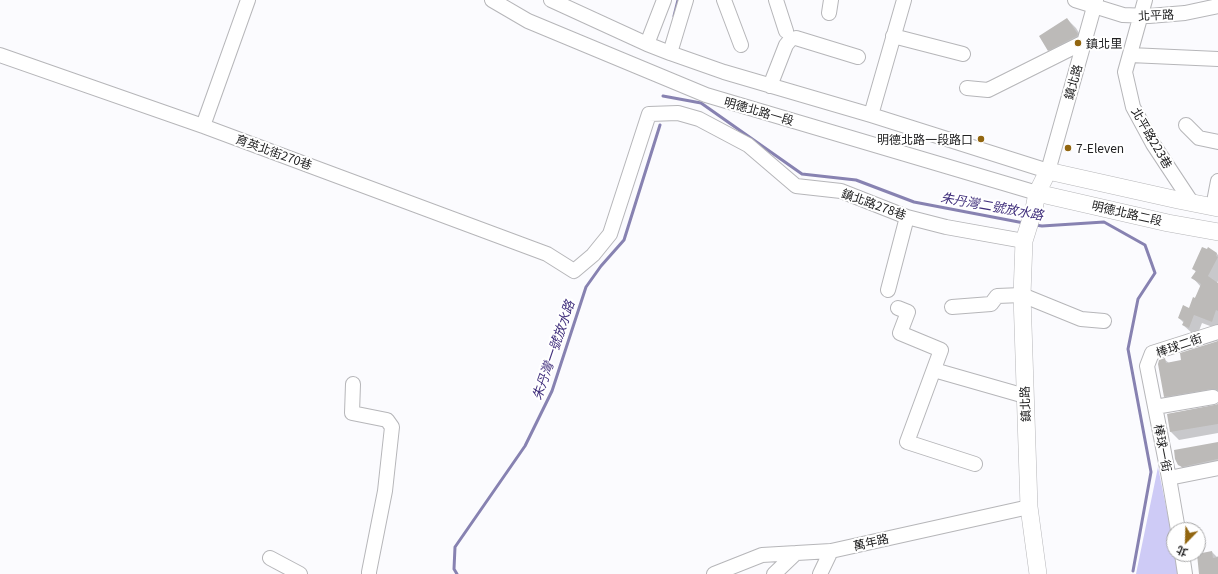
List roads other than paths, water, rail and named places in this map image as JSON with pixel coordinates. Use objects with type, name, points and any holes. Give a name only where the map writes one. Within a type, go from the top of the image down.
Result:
[{"type":"main road","name":"鎮北路","points":[[1038,574],[1028,507],[1022,295],[1026,237],[1037,193],[1048,171]]},
{"type":"main road","name":"明德北路二段","points":[[1048,171],[1215,207]]},
{"type":"main road","name":"明德北路二段","points":[[1037,193],[1168,223],[1218,232]]},
{"type":"street","points":[[203,126],[248,0]]},
{"type":"street","name":"明德北路一段","points":[[492,0],[528,21],[706,95],[1037,193]]},
{"type":"street","points":[[551,0],[670,53],[770,86],[871,115],[1048,171]]},
{"type":"street","points":[[647,44],[664,0]]},
{"type":"street","points":[[670,53],[686,0]]},
{"type":"street","points":[[724,0],[741,46]]},
{"type":"street","points":[[776,0],[786,31]]},
{"type":"street","points":[[871,115],[904,0]]},
{"type":"street","name":"北平路","points":[[1075,0],[1093,2],[1123,15],[1141,16],[1185,13],[1218,6]]},
{"type":"street","name":"北平路223巷","points":[[1145,0],[1125,72],[1133,107],[1153,144],[1192,203]]},
{"type":"street","name":"鎮北路","points":[[1048,171],[1084,42],[1093,2]]},
{"type":"street","points":[[893,36],[963,54]]},
{"type":"street","points":[[770,86],[786,45],[791,39],[796,38],[858,57]]},
{"type":"street","points":[[967,88],[988,90],[1084,42]]},
{"type":"street","name":"育英北街270巷","points":[[0,55],[203,126],[547,254],[574,271],[593,255],[610,234],[649,114]]},
{"type":"street","points":[[1130,55],[1218,64]]},
{"type":"street","name":"鎮北路278巷","points":[[649,114],[678,112],[699,119],[748,145],[796,186],[841,191],[907,217],[946,227],[1026,237]]},
{"type":"street","points":[[1186,125],[1199,138],[1218,142]]},
{"type":"street","points":[[1215,207],[1218,181]]},
{"type":"street","points":[[888,290],[907,217]]},
{"type":"street","points":[[952,307],[991,304],[997,296],[1022,295],[1081,319],[1104,321]]},
{"type":"street","points":[[898,308],[908,312],[900,333],[941,350],[907,442],[975,464]]},
{"type":"street","name":"棒球二街","points":[[1147,366],[1152,354],[1218,332]]},
{"type":"street","name":"棒球一街","points":[[1147,366],[1177,522]]},
{"type":"street","points":[[934,370],[1024,396]]},
{"type":"street","points":[[353,384],[352,413],[387,420],[392,426],[385,491],[368,572],[369,574]]},
{"type":"street","points":[[1155,407],[1213,397]]},
{"type":"street","points":[[1169,478],[1218,468]]},
{"type":"street","name":"萬年路","points":[[714,574],[762,555],[832,551],[1028,507]]},
{"type":"street","points":[[820,574],[832,551]]},
{"type":"street","points":[[774,574],[796,553]]},
{"type":"street","points":[[270,558],[300,574]]},
{"type":"street","points":[[1183,562],[1185,574]]},
{"type":"waterway","points":[[674,16],[678,0]]},
{"type":"waterway","name":"朱丹灣二號放水路","points":[[663,96],[701,103],[802,174],[856,180],[914,202],[1024,223]]},
{"type":"waterway","name":"朱丹灣一號放水路","points":[[457,574],[454,569],[455,547],[525,446],[552,391],[586,287],[601,266],[624,240],[660,125]]},
{"type":"waterway","name":"朱丹灣二號放水路","points":[[1035,225],[1042,226],[1104,222],[1145,245],[1155,273],[1138,299],[1128,349],[1151,472],[1133,571]]},
{"type":"place","name":"鎮北里","points":[[1078,43]]},
{"type":"place","name":"明德北路一段路口","points":[[981,139]]},
{"type":"place","name":"7-Eleven","points":[[1068,148]]}]
